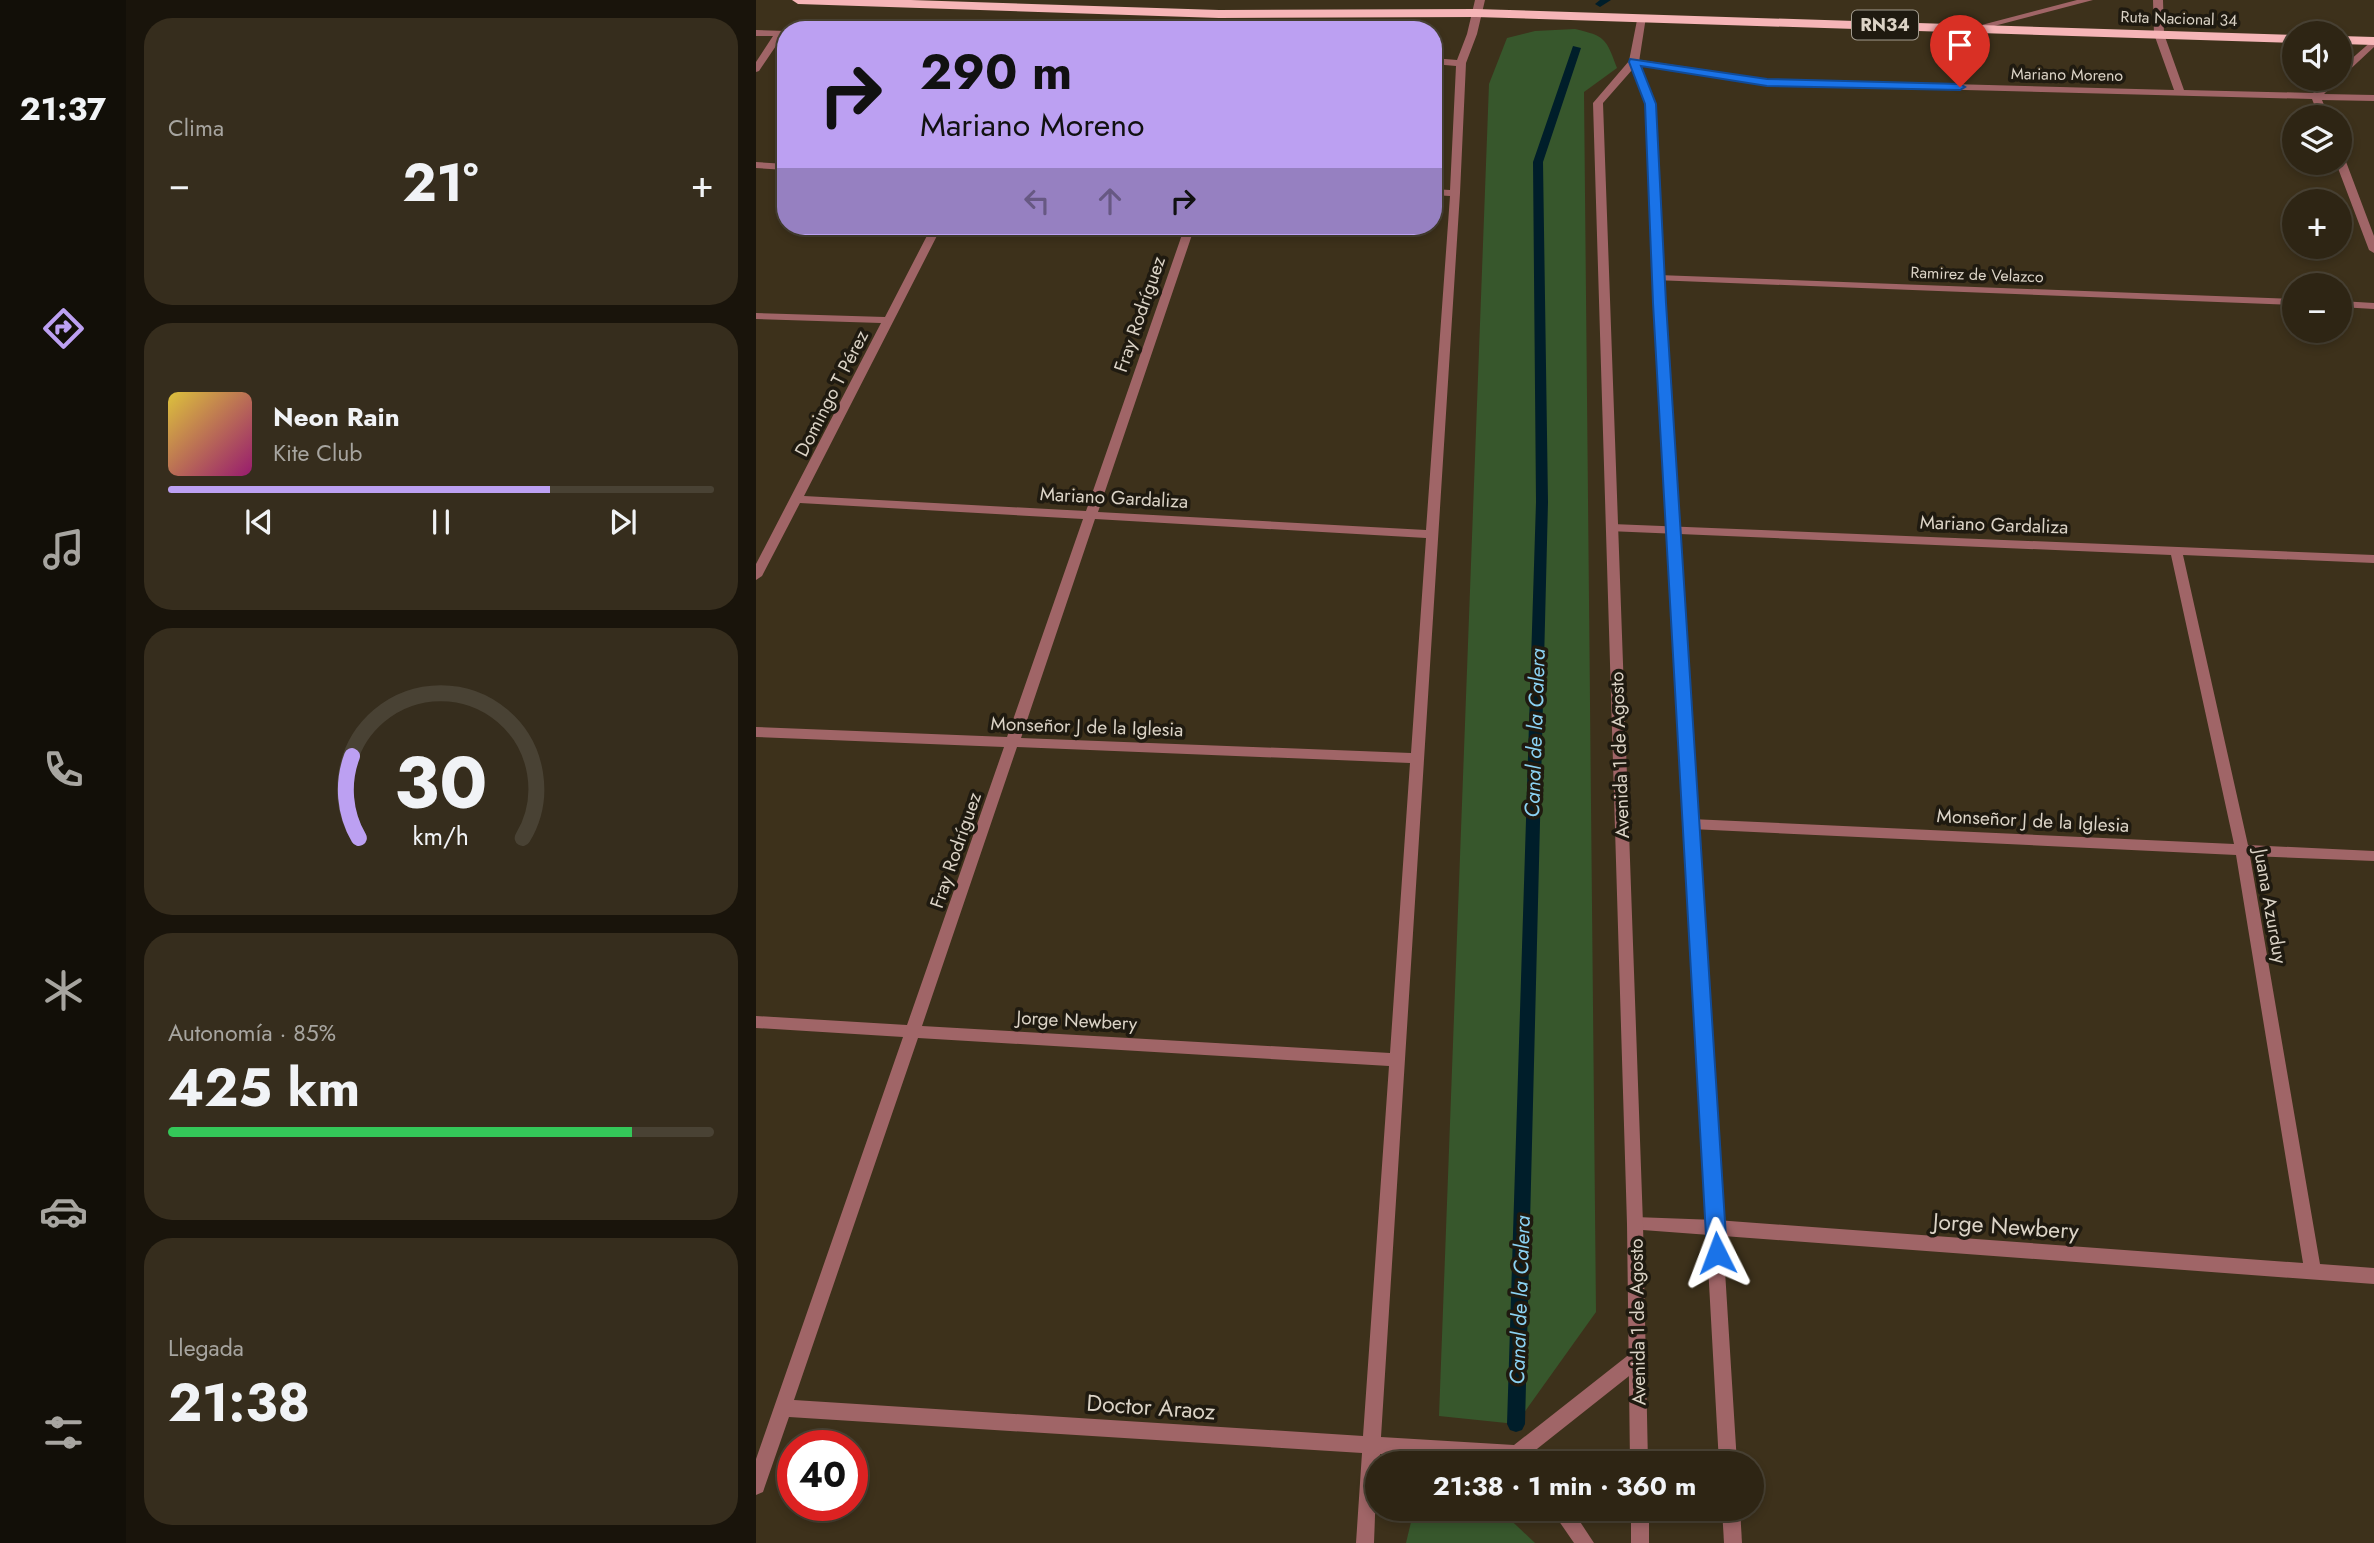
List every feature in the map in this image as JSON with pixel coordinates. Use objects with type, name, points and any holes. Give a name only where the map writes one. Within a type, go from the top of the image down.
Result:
[{"type":"highway","name":"Ruta Nacional 34","points":[[798,0],[1219,13],[1478,6]]},
{"type":"highway","name":"Ruta Nacional 34","points":[[1272,0],[1478,6],[1641,18],[2282,39]]},
{"type":"highway","points":[[2352,41],[2374,42]]},
{"type":"street","points":[[1975,28],[2088,0]]},
{"type":"street","points":[[2158,0],[2159,34],[2180,93]]},
{"type":"street","points":[[1365,1543],[1455,193],[1461,63],[1472,34],[1478,6]]},
{"type":"street","points":[[1641,18],[1634,62],[1650,104],[1727,1451]]},
{"type":"street","points":[[756,33],[777,34]]},
{"type":"street","points":[[756,69],[777,42]]},
{"type":"street","points":[[2352,63],[2374,42]]},
{"type":"street","points":[[1442,62],[1461,63]]},
{"type":"street","name":"Mariano Moreno","points":[[1634,62],[1767,82],[2374,98]]},
{"type":"street","name":"Avenida 1 de Agosto","points":[[1634,62],[1598,103],[1635,1224],[1639,1451]]},
{"type":"street","points":[[2319,105],[2316,96],[2321,91]]},
{"type":"street","points":[[756,165],[777,166]]},
{"type":"street","points":[[2346,175],[2374,250]]},
{"type":"street","points":[[1442,192],[1455,193]]},
{"type":"street","name":"Domingo T Pérez","points":[[756,576],[932,235]]},
{"type":"street","name":"Fray Rodríguez","points":[[756,1486],[1187,235]]},
{"type":"street","name":"Ramirez de Velazco","points":[[1658,278],[2282,303]]},
{"type":"street","points":[[2352,305],[2374,306]]},
{"type":"street","points":[[756,316],[888,320]]},
{"type":"street","name":"Mariano Gardaliza","points":[[796,499],[1431,534]]},
{"type":"street","name":"Mariano Gardaliza","points":[[1612,528],[2374,559]]},
{"type":"street","name":"Juana Azurduy","points":[[2176,551],[2242,849],[2313,1271]]},
{"type":"street","name":"Monseñor J de la Iglesia","points":[[756,732],[1417,758]]},
{"type":"street","name":"Monseñor J de la Iglesia","points":[[1691,824],[2374,856]]},
{"type":"street","name":"Jorge Newbery","points":[[756,1022],[1396,1060]]},
{"type":"street","name":"Jorge Newbery","points":[[1635,1224],[1716,1227],[2374,1276]]},
{"type":"street","points":[[1529,1451],[1637,1359]]},
{"type":"street","name":"Doctor Araoz","points":[[783,1408],[1429,1451]]},
{"type":"street","points":[[1569,1521],[1586,1543]]},
{"type":"street","points":[[1640,1521],[1640,1543]]},
{"type":"street","points":[[1731,1521],[1732,1543]]},
{"type":"green space","points":[[1575,29],[1603,40],[1617,68],[1584,92],[1596,1312],[1516,1424],[1439,1416],[1489,84],[1507,38],[1535,31]]},
{"type":"green space","points":[[1512,1521],[1535,1543],[1406,1543],[1411,1522]]},
{"type":"waterway","name":"Canal de la Calera","points":[[1600,4],[1606,0]]},
{"type":"waterway","name":"Canal de la Calera","points":[[1516,1424],[1542,502],[1538,162],[1576,48]]},
{"type":"route","points":[[1717,1253],[1659,303],[1650,104],[1634,62],[1767,82],[1960,87]]}]
